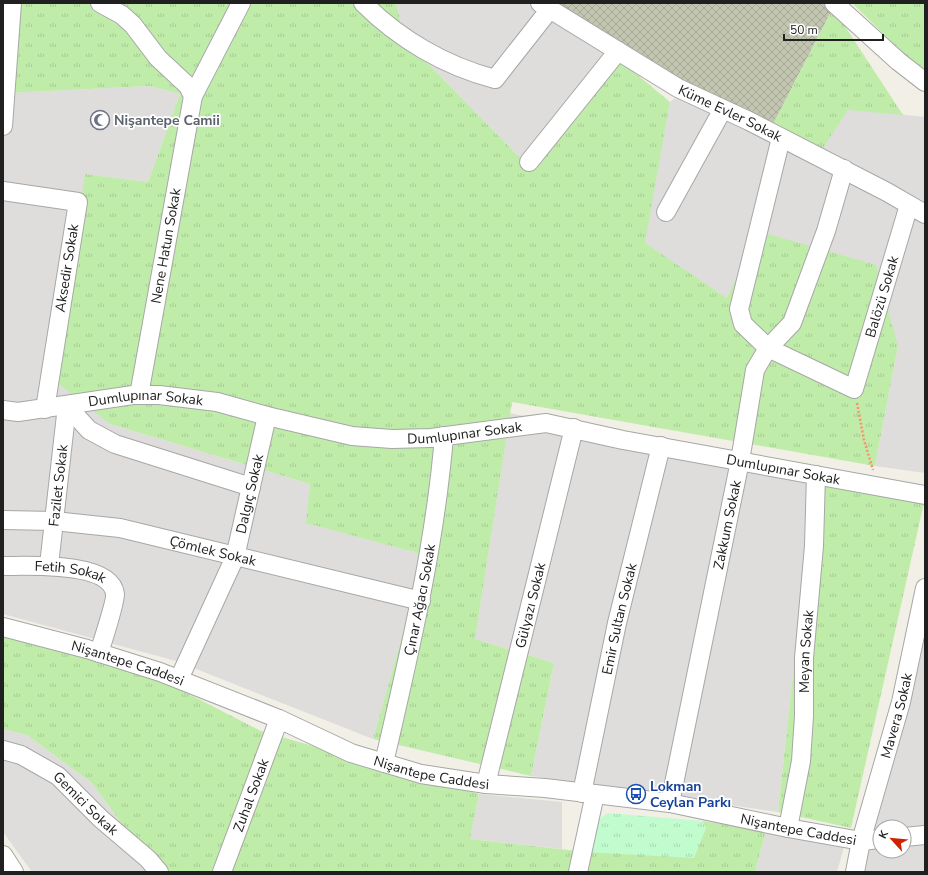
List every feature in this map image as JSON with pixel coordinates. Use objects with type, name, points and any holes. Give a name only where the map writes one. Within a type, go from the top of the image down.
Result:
[{"type":"street","points":[[3,126],[12,3]]},
{"type":"street","points":[[100,3],[122,15],[133,25],[158,58],[188,86],[193,96]]},
{"type":"street","name":"Nene Hatun Sokak","points":[[139,395],[193,96],[241,3]]},
{"type":"street","points":[[363,3],[392,28],[430,53],[462,69],[495,79],[546,6]]},
{"type":"street","points":[[834,3],[898,61],[925,82]]},
{"type":"street","name":"Küme Evler Sokak","points":[[546,6],[678,88],[844,169],[925,214]]},
{"type":"street","points":[[529,162],[618,51]]},
{"type":"street","points":[[666,212],[723,109]]},
{"type":"street","points":[[781,138],[739,309],[743,324],[768,348],[854,389]]},
{"type":"street","name":"Zakkum Sokak","points":[[670,803],[740,461],[755,370],[768,348],[792,323],[826,230],[844,169]]},
{"type":"street","name":"Aksedir Sokak","points":[[3,191],[78,202],[45,408]]},
{"type":"street","name":"Balözü Sokak","points":[[854,389],[909,204]]},
{"type":"street","name":"Dumlupınar Sokak","points":[[3,410],[18,412],[139,395],[159,395],[217,402],[267,416],[352,436],[392,439],[431,438],[546,423],[925,495]]},
{"type":"street","points":[[67,406],[89,430],[115,444],[251,487]]},
{"type":"street","name":"Fazilet Sokak","points":[[49,565],[67,406]]},
{"type":"street","name":"Dalgıç Sokak","points":[[179,679],[235,557],[267,416]]},
{"type":"street","name":"Gülyazı Sokak","points":[[486,784],[574,428]]},
{"type":"street","name":"Çınar Ağacı Sokak","points":[[384,763],[421,601],[434,529],[444,436]]},
{"type":"street","name":"Emir Sultan Sokak","points":[[578,872],[589,793],[617,623],[661,446]]},
{"type":"street","name":"Meyan Sokak","points":[[788,828],[801,761],[804,716],[804,658],[814,546],[816,475]]},
{"type":"street","name":"Çömlek Sokak","points":[[3,520],[54,520],[120,528],[421,601]]},
{"type":"street","name":"Fetih Sokak","points":[[3,566],[49,565],[87,571],[104,578],[112,585],[116,595],[99,653]]},
{"type":"street","name":"Mavera Sokak","points":[[855,872],[861,841],[901,702],[925,588]]},
{"type":"street","name":"Nişantepe Caddesi","points":[[3,627],[99,653],[179,679],[279,719],[351,753],[421,774],[486,784],[589,793],[670,803],[788,828],[861,841],[872,840]]},
{"type":"street","name":"Zuhal Sokak","points":[[222,872],[279,719]]},
{"type":"street","name":"Gemici Sokak","points":[[3,750],[21,755],[58,776],[101,818],[148,859],[152,870]]},
{"type":"street","points":[[912,836],[925,835]]},
{"type":"street","points":[[3,855],[14,872]]},
{"type":"path","points":[[854,389],[864,440],[878,486]]},
{"type":"shaded area","points":[[396,3],[527,3],[616,57],[529,167],[405,40]]},
{"type":"shaded area","points":[[544,3],[827,3],[833,8],[770,130]]},
{"type":"shaded area","points":[[150,86],[180,94],[148,182],[85,174],[110,424],[310,484],[307,523],[425,555],[373,739],[176,661],[3,614],[3,97],[8,93]]},
{"type":"shaded area","points":[[684,91],[925,117],[925,473],[875,466],[898,346],[727,298],[644,243],[670,102]]},
{"type":"shaded area","points":[[510,413],[814,479],[778,812],[531,776],[554,663],[475,639]]},
{"type":"shaded area","points":[[925,591],[925,872],[856,872]]},
{"type":"shaded area","points":[[3,729],[27,735],[92,783],[157,872],[32,872],[3,832]]},
{"type":"shaded area","points":[[479,794],[562,802],[562,849],[470,839]]},
{"type":"shaded area","points":[[766,831],[845,843],[837,872],[755,872]]},
{"type":"green space","points":[[21,3],[396,3],[405,40],[529,167],[616,57],[670,102],[645,243],[727,298],[758,231],[876,265],[898,346],[875,466],[512,402],[475,639],[554,663],[531,776],[373,739],[425,555],[306,523],[310,484],[110,424],[55,381],[85,174],[148,182],[180,94],[150,86],[8,93]]},
{"type":"green space","points":[[852,3],[925,3],[925,69],[905,55]]},
{"type":"green space","points":[[833,8],[903,115],[848,110],[817,157],[770,130]]},
{"type":"green space","points":[[814,479],[925,498],[851,828],[778,812]]},
{"type":"green space","points":[[3,628],[177,688],[261,731],[479,794],[470,839],[587,852],[706,828],[702,821],[766,831],[755,872],[157,872],[92,783],[27,735],[3,729]]},
{"type":"green space","points":[[608,813],[702,821],[706,828],[694,858],[587,852],[595,822]]},
{"type":"place","name":"Nişantepe Camii","points":[[100,120]]},
{"type":"place","name":"Lokman Ceylan Parkı","points":[[636,794]]}]
